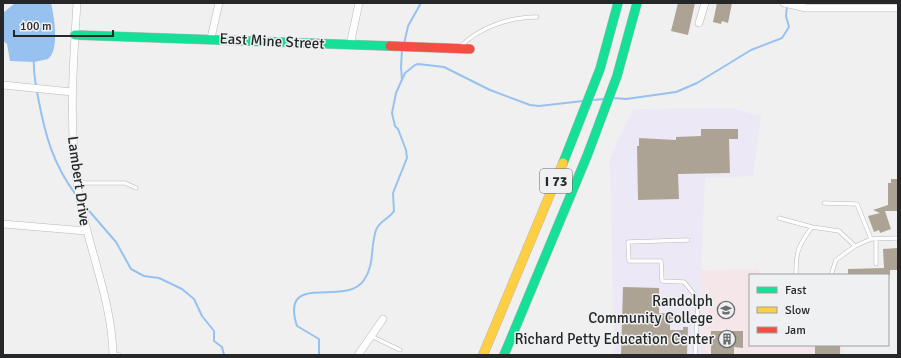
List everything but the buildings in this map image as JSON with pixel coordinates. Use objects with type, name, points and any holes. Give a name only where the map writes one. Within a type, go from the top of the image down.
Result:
[{"type":"main road","name":"I 73","points":[[483,355],[582,117],[600,69],[618,3]]},
{"type":"main road","name":"I 73","points":[[504,355],[586,156],[617,76],[637,3]]},
{"type":"main road","name":"East Mine Street","points":[[75,35],[211,38],[470,49]]},
{"type":"street","name":"Lambert Drive","points":[[77,3],[72,92],[74,162],[86,231],[109,314],[115,355]]},
{"type":"street","points":[[211,38],[219,3]]},
{"type":"street","points":[[350,45],[359,3]]},
{"type":"street","points":[[700,23],[705,3]]},
{"type":"street","points":[[784,3],[806,8],[898,8]]},
{"type":"street","points":[[3,84],[72,92]]},
{"type":"street","points":[[3,224],[86,231]]},
{"type":"street","points":[[358,355],[382,319]]},
{"type":"lane","points":[[459,48],[469,38],[491,27],[515,19],[537,17]]},
{"type":"lane","points":[[77,183],[116,182],[125,183],[136,188]]},
{"type":"lane","points":[[824,203],[857,204],[871,239]]},
{"type":"lane","points":[[779,218],[812,227],[839,231],[855,246]]},
{"type":"lane","points":[[796,274],[796,252],[802,240],[812,227]]},
{"type":"lane","points":[[832,274],[836,260],[855,246],[871,239],[898,238]]},
{"type":"lane","points":[[876,239],[876,264]]},
{"type":"lane","points":[[688,240],[628,242],[628,261],[661,261],[662,281],[684,282],[694,294],[698,304],[695,355]]},
{"type":"lane","points":[[371,336],[400,350]]},
{"type":"shaded area","points":[[730,108],[761,116],[753,176],[705,178],[701,270],[703,355],[614,355],[610,158],[633,109]]},
{"type":"shaded area","name":"Randolph Community College","points":[[759,269],[759,274],[749,274],[749,346],[843,346],[842,355],[703,355],[701,270]]},
{"type":"water","points":[[15,3],[51,3],[55,24],[55,41],[52,55],[48,59],[34,62],[10,61],[7,44],[3,41],[3,13]]},
{"type":"waterway","points":[[404,44],[408,26],[421,3]]},
{"type":"waterway","points":[[613,98],[626,99],[676,92],[697,83],[751,50],[782,38],[789,27],[786,16],[787,6]]},
{"type":"waterway","points":[[402,50],[402,80]]},
{"type":"waterway","points":[[34,60],[36,83],[47,137],[61,172],[76,195]]},
{"type":"waterway","points":[[319,355],[319,339],[297,326],[294,309],[297,299],[306,294],[343,291],[355,288],[364,280],[370,268],[374,237],[377,227],[394,211],[393,193],[407,158],[406,150],[398,129],[395,126],[392,113],[396,93],[405,73],[418,64],[444,67],[490,90],[530,105],[539,106],[583,101]]},
{"type":"waterway","points":[[594,100],[603,99]]},
{"type":"waterway","points":[[84,205],[116,242],[131,269],[144,276],[159,278],[182,289],[194,299],[202,316],[214,331],[214,341],[222,347],[224,355]]},
{"type":"traffic: fast","points":[[563,163],[600,69],[618,3]]},
{"type":"traffic: fast","points":[[504,355],[587,156],[617,76],[637,3]]},
{"type":"traffic: fast","points":[[75,35],[390,46]]},
{"type":"traffic: slow","points":[[483,355],[563,163]]},
{"type":"traffic: jam","points":[[390,46],[470,49]]},
{"type":"place","name":"Randolph Community College","points":[[726,310]]},
{"type":"place","name":"Richard Petty Education Center","points":[[727,339]]}]
